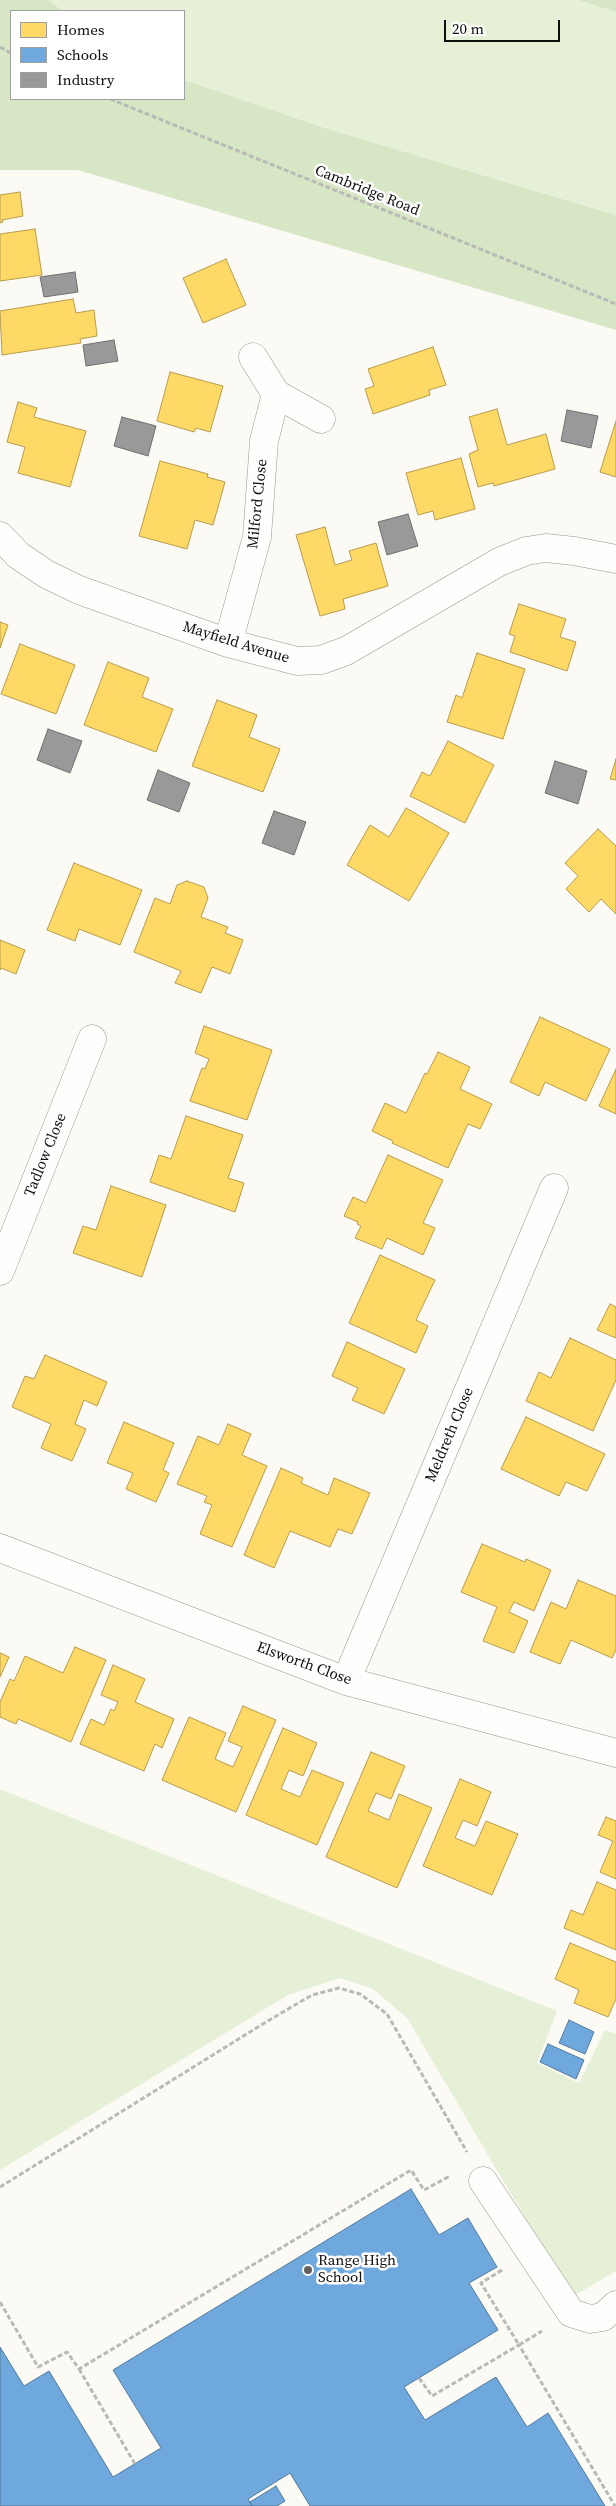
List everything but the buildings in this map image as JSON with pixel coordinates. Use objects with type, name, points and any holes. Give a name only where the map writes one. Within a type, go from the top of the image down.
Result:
[{"type":"street","points":[[254,357],[276,394],[321,419]]},
{"type":"street","name":"Milford Close","points":[[228,642],[257,537],[264,441],[276,394]]},
{"type":"street","name":"Mayfield Avenue","points":[[0,536],[18,555],[46,574],[79,590],[266,655],[298,661],[321,660],[346,651],[499,562],[526,551],[546,548],[616,559]]},
{"type":"street","name":"Tadlow Close","points":[[0,1271],[92,1039]]},
{"type":"street","name":"Meldreth Close","points":[[346,1682],[554,1188]]},
{"type":"street","name":"Elsworth Close","points":[[0,1548],[346,1682],[616,1753]]},
{"type":"street","points":[[483,2181],[571,2313],[590,2319],[603,2318],[616,2305]]},
{"type":"path","name":"Cambridge Road","points":[[112,100],[616,304]]},
{"type":"path","points":[[0,2187],[266,2022],[312,1995],[339,1988],[360,1994],[387,2014],[483,2181]]},
{"type":"path","points":[[79,2369],[411,2170],[424,2190],[448,2177],[452,2182]]},
{"type":"path","points":[[500,2260],[505,2269],[481,2283],[615,2506]]},
{"type":"path","points":[[0,2302],[38,2367],[67,2352],[135,2464]]},
{"type":"path","points":[[419,2378],[432,2396],[571,2313]]},
{"type":"green space","points":[[0,0],[48,0],[62,10],[10,10],[10,100],[185,100],[185,80],[328,129],[616,215],[616,330],[78,170],[0,170]]},
{"type":"green space","points":[[48,0],[578,0],[616,12],[616,215],[328,129],[185,80],[185,10],[62,10]]},
{"type":"green space","points":[[578,0],[616,0],[616,12]]},
{"type":"green space","points":[[0,1789],[557,2011],[537,2063],[579,2083],[605,2030],[616,2034],[616,2271],[572,2297],[407,2018],[373,1989],[340,1978],[288,1995],[0,2170]]},
{"type":"place","name":"Range High School","points":[[308,2270]]}]
